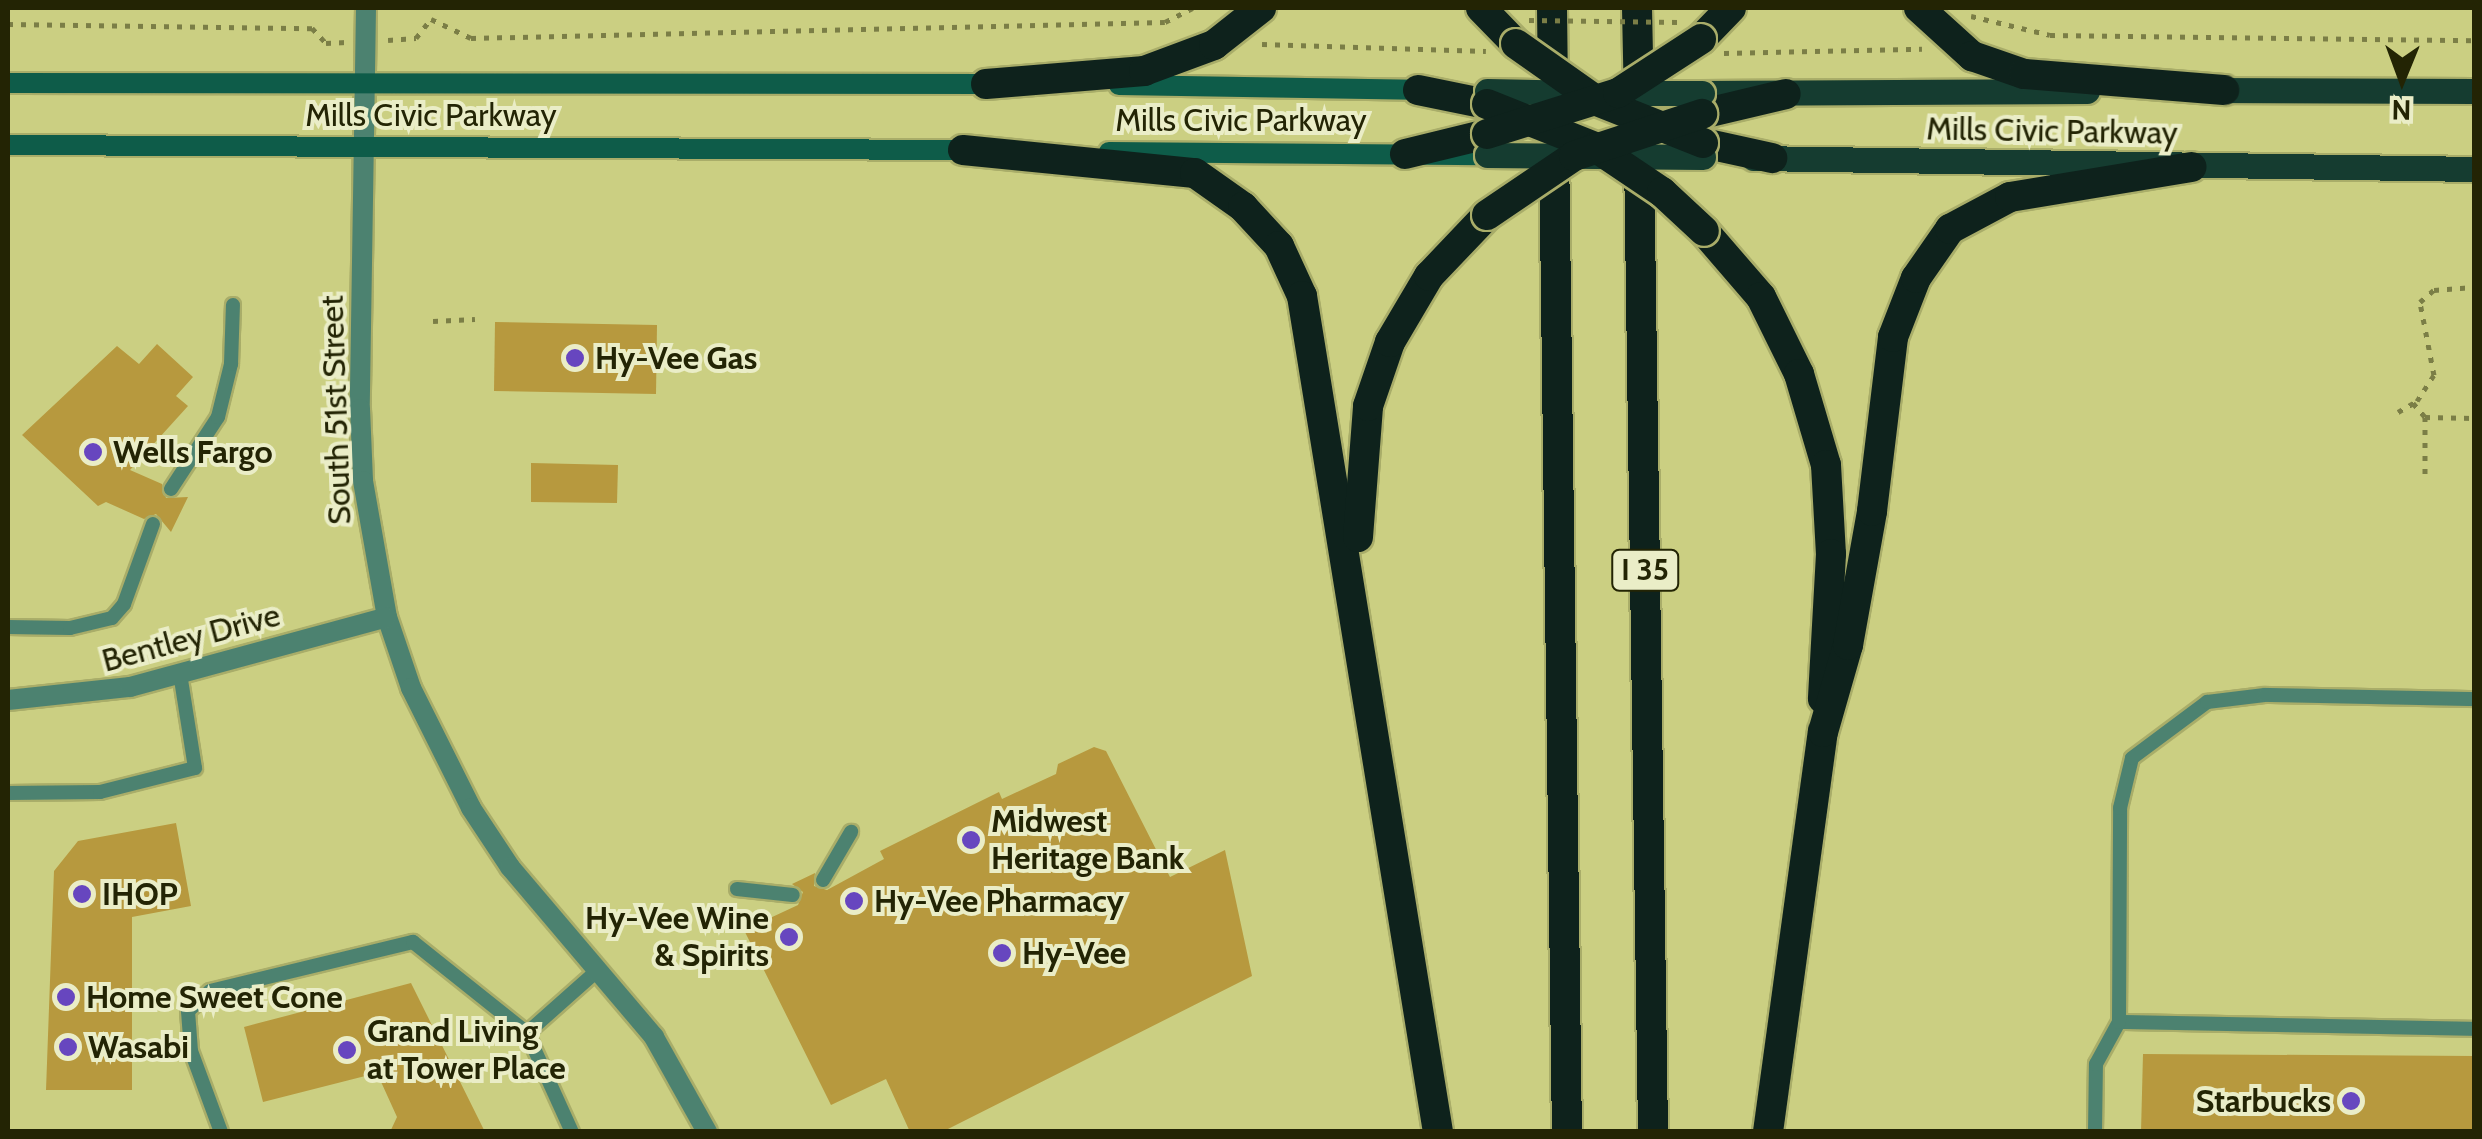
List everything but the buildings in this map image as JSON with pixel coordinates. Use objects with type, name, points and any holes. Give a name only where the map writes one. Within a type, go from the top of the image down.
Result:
[{"type":"highway","points":[[986,84],[1144,70],[1234,30],[1262,8]]},
{"type":"highway","points":[[1552,8],[1567,1132]]},
{"type":"highway","name":"I 35","points":[[1637,8],[1654,1132]]},
{"type":"highway","points":[[1405,154],[1487,121],[1535,121],[1600,95],[1702,39],[1730,8]]},
{"type":"highway","points":[[1919,8],[1972,56],[2024,74],[2224,90]]},
{"type":"highway","points":[[1490,27],[1657,128]]},
{"type":"highway","points":[[1418,90],[1487,121]]},
{"type":"highway","points":[[1360,620],[1358,512],[1368,406],[1390,342],[1428,276],[1487,215],[1593,153],[1657,128],[1703,127],[1786,94]]},
{"type":"highway","points":[[1535,121],[1593,153],[1704,232],[1762,296],[1799,374],[1826,465],[1832,554],[1822,647],[1823,732]]},
{"type":"highway","points":[[1703,127],[1772,158]]},
{"type":"highway","points":[[963,150],[1196,173],[1243,207],[1279,246],[1302,296],[1360,620],[1438,1132]]},
{"type":"highway","points":[[1768,1132],[1823,732],[1848,645],[1868,530],[1893,336],[1916,278],[1950,229],[2010,197],[2192,167]]},
{"type":"main road","name":"Mills Civic Parkway","points":[[8,83],[364,88],[986,84],[1418,90]]},
{"type":"main road","name":"Mills Civic Parkway","points":[[1786,94],[2474,91]]},
{"type":"main road","points":[[1487,121],[1600,95],[1703,127]]},
{"type":"main road","points":[[1487,121],[1593,153],[1703,127]]},
{"type":"main road","name":"Mills Civic Parkway","points":[[8,144],[1405,154]]},
{"type":"main road","name":"Mills Civic Parkway","points":[[1772,158],[2474,169]]},
{"type":"street","name":"South 51st Street","points":[[366,8],[363,480],[388,617],[411,688],[470,808],[510,867],[654,1038],[707,1132]]},
{"type":"street","name":"Bentley Drive","points":[[8,700],[74,698],[180,674],[388,617]]},
{"type":"lane","points":[[171,489],[218,417],[231,364],[232,305]]},
{"type":"lane","points":[[8,627],[70,628],[112,618],[124,604],[154,524]]},
{"type":"lane","points":[[8,793],[100,792],[196,768],[180,674]]},
{"type":"lane","points":[[2095,1132],[2096,1064],[2119,1022],[2120,808],[2132,758],[2155,736],[2207,702],[2266,696],[2474,700]]},
{"type":"lane","points":[[822,880],[852,832]]},
{"type":"lane","points":[[736,889],[793,895]]},
{"type":"lane","points":[[221,1132],[191,1052],[188,1011],[210,992],[413,942],[527,1033],[572,1132]]},
{"type":"lane","points":[[527,1033],[599,969]]},
{"type":"lane","points":[[2119,1022],[2474,1029]]},
{"type":"path","points":[[416,38],[431,19],[470,38],[1165,22],[1193,8]]},
{"type":"path","points":[[1234,30],[1252,44],[1490,27],[1526,20],[1684,22],[1715,52],[1760,56],[1924,48],[1960,16],[2050,36],[2474,40]]},
{"type":"path","points":[[8,24],[312,28],[326,43]]},
{"type":"path","points":[[2398,412],[2413,404],[2434,375],[2420,302],[2434,290],[2474,287]]},
{"type":"path","points":[[433,321],[475,319]]},
{"type":"path","points":[[2413,404],[2425,417],[2425,475]]},
{"type":"path","points":[[2425,417],[2474,418]]},
{"type":"place","name":"Hy-Vee Gas","points":[[575,358]]},
{"type":"place","name":"Wells Fargo","points":[[93,452]]},
{"type":"place","name":"Midwest Heritage Bank","points":[[971,840]]},
{"type":"place","name":"IHOP","points":[[82,894]]},
{"type":"place","name":"Hy-Vee Pharmacy","points":[[854,901]]},
{"type":"place","name":"Hy-Vee Wine & Spirits","points":[[789,937]]},
{"type":"place","name":"Hy-Vee","points":[[1002,953]]},
{"type":"place","name":"Home Sweet Cone","points":[[66,997]]},
{"type":"place","name":"Wasabi","points":[[68,1047]]},
{"type":"place","name":"Grand Living at Tower Place","points":[[347,1050]]},
{"type":"place","name":"Starbucks","points":[[2351,1101]]}]
